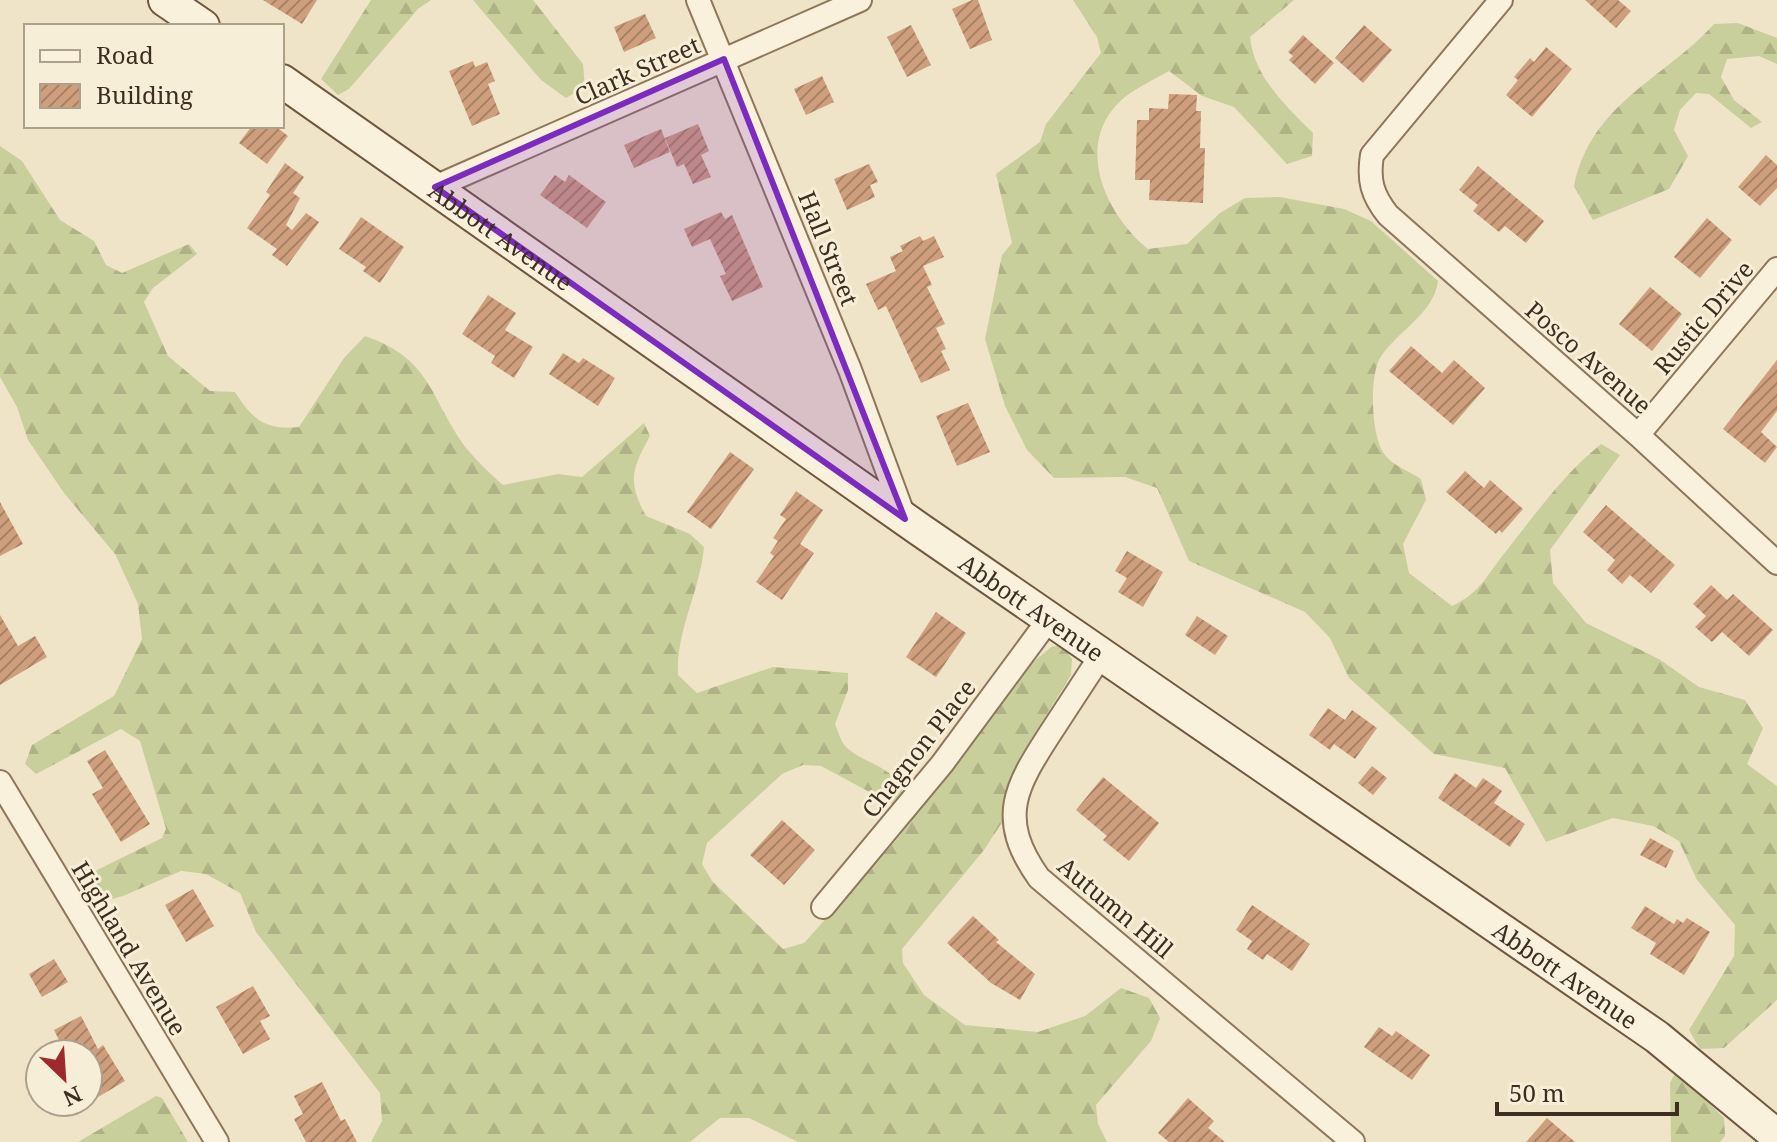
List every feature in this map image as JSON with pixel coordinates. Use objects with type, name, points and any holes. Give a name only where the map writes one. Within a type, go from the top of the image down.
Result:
[{"type":"street","points":[[165,0],[200,24]]},
{"type":"street","name":"Hall Street","points":[[698,0],[850,370],[905,519]]},
{"type":"street","name":"Clark Street","points":[[435,187],[860,0]]},
{"type":"street","name":"Posco Avenue","points":[[1501,0],[1372,155],[1369,175],[1375,198],[1388,215],[1638,435],[1777,563]]},
{"type":"street","name":"Abbott Avenue","points":[[284,82],[905,519],[1662,1041],[1777,1136]]},
{"type":"street","name":"Rustic Drive","points":[[1638,435],[1777,269]]},
{"type":"street","name":"Chagnon Place","points":[[823,907],[942,764],[1050,618]]},
{"type":"street","name":"Autumn Hill","points":[[1102,654],[1020,780],[1015,819],[1025,859],[1039,878],[1353,1142]]},
{"type":"street","name":"Highland Avenue","points":[[0,782],[217,1142]]},
{"type":"highlighted area","points":[[724,59],[905,519],[435,187]]},
{"type":"green space","points":[[371,0],[431,0],[418,9],[349,89],[338,95],[321,79]]},
{"type":"green space","points":[[473,0],[533,0],[583,64],[585,87],[566,98],[541,80]]},
{"type":"green space","points":[[1073,0],[1294,0],[1250,37],[1265,78],[1313,133],[1312,156],[1287,164],[1234,107],[1202,96],[1169,71],[1125,97],[1109,115],[1100,134],[1097,155],[1100,176],[1118,216],[1148,249],[1187,244],[1220,213],[1245,198],[1280,197],[1344,209],[1371,221],[1438,281],[1430,303],[1380,358],[1374,379],[1374,422],[1380,447],[1392,462],[1421,479],[1426,500],[1403,544],[1409,573],[1452,606],[1483,582],[1551,494],[1601,444],[1620,455],[1550,550],[1553,583],[1586,623],[1659,659],[1699,687],[1745,700],[1763,728],[1747,764],[1777,786],[1777,1000],[1724,1048],[1700,1049],[1689,1030],[1734,956],[1735,925],[1697,880],[1679,841],[1653,826],[1613,818],[1546,842],[1505,768],[1434,754],[1349,678],[1330,638],[1305,612],[1189,561],[1157,488],[1125,477],[1054,478],[1027,450],[1005,406],[985,339],[1002,255],[1012,243],[996,174],[1040,142],[1046,124],[1101,53],[1097,37]]},
{"type":"green space","points":[[1738,23],[1777,38],[1777,64],[1759,56],[1727,59],[1721,77],[1734,100],[1762,122],[1751,128],[1709,94],[1696,93],[1680,110],[1674,130],[1688,156],[1669,189],[1593,220],[1574,186],[1583,158],[1596,134],[1631,95],[1714,24]]},
{"type":"green space","points":[[0,146],[22,161],[60,220],[94,241],[106,265],[122,273],[189,244],[197,254],[153,288],[144,302],[168,356],[210,391],[235,392],[254,416],[269,425],[299,427],[344,358],[365,336],[387,345],[417,369],[467,449],[503,485],[558,474],[582,477],[644,423],[650,436],[634,475],[640,504],[646,516],[690,534],[704,547],[684,627],[678,675],[697,693],[773,667],[848,673],[848,690],[835,724],[841,739],[854,753],[890,774],[902,789],[904,800],[892,804],[821,766],[803,765],[782,774],[707,843],[702,864],[712,881],[783,949],[804,943],[898,838],[1032,663],[1051,647],[1062,645],[1072,659],[1071,675],[1022,754],[1007,790],[1003,821],[984,850],[902,949],[903,963],[924,995],[965,1025],[1038,1032],[1085,1016],[1121,988],[1149,998],[1160,1018],[1151,1041],[1096,1105],[1098,1124],[1107,1142],[798,1142],[749,1118],[720,1118],[690,1142],[371,1142],[382,1121],[380,1093],[256,932],[240,893],[206,874],[181,871],[123,896],[97,903],[88,892],[91,873],[162,838],[166,829],[140,741],[121,729],[36,774],[25,764],[32,745],[114,696],[142,639],[138,604],[115,554],[64,493],[28,440],[17,407],[0,377]]},
{"type":"green space","points":[[1676,1071],[1724,1118],[1725,1136],[1720,1142],[1671,1142],[1670,1083]]},
{"type":"green space","points":[[156,1096],[162,1098],[188,1142],[78,1142]]},
{"type":"building","points":[[263,0],[317,0],[302,24]]},
{"type":"building","points":[[978,0],[992,40],[970,49],[952,9]]},
{"type":"building","points":[[1585,0],[1618,0],[1631,11],[1616,28]]},
{"type":"building","points":[[645,14],[656,38],[624,52],[614,27]]},
{"type":"building","points":[[911,25],[931,65],[907,77],[887,37]]},
{"type":"building","points":[[1364,25],[1392,50],[1363,83],[1335,58]]},
{"type":"building","points":[[1303,35],[1334,63],[1315,84],[1289,60],[1293,56],[1288,52]]},
{"type":"building","points":[[1546,47],[1572,69],[1532,117],[1506,95],[1518,80],[1514,77],[1530,58],[1534,62]]},
{"type":"building","points":[[473,61],[475,67],[487,62],[495,81],[488,84],[500,114],[472,126],[449,71]]},
{"type":"building","points":[[822,76],[834,102],[806,115],[794,89]]},
{"type":"building","points":[[1169,94],[1197,95],[1196,111],[1201,111],[1200,148],[1205,148],[1203,203],[1149,200],[1150,180],[1135,180],[1137,120],[1149,120],[1149,108],[1168,109]]},
{"type":"building","points":[[698,124],[709,151],[701,155],[711,177],[693,184],[684,164],[677,167],[665,138]]},
{"type":"building","points":[[250,128],[278,128],[288,136],[267,164],[239,143]]},
{"type":"building","points":[[661,129],[670,152],[634,168],[624,145]]},
{"type":"building","points":[[1766,155],[1777,165],[1777,188],[1760,206],[1738,187]]},
{"type":"building","points":[[285,163],[304,177],[293,193],[300,198],[286,225],[292,230],[306,213],[319,222],[287,266],[272,255],[277,249],[247,228],[270,195],[266,192]]},
{"type":"building","points":[[869,164],[878,182],[870,185],[875,197],[847,210],[834,179]]},
{"type":"building","points":[[1478,166],[1544,221],[1526,243],[1505,226],[1499,232],[1473,211],[1478,205],[1459,190]]},
{"type":"building","points":[[555,175],[565,182],[569,175],[606,202],[587,228],[540,195]]},
{"type":"building","points":[[721,212],[725,219],[732,215],[763,287],[732,301],[720,276],[726,274],[710,239],[692,247],[684,229]]},
{"type":"building","points":[[361,217],[404,247],[380,283],[363,271],[366,267],[339,249]]},
{"type":"building","points":[[1707,218],[1732,240],[1700,278],[1674,257]]},
{"type":"building","points":[[920,236],[923,241],[934,236],[944,257],[923,266],[932,285],[927,287],[945,324],[936,328],[946,349],[941,351],[950,370],[921,383],[886,306],[878,310],[866,284],[896,271],[890,257],[903,251],[900,246]]},
{"type":"building","points":[[1650,287],[1682,314],[1652,351],[1619,324]]},
{"type":"building","points":[[488,295],[516,313],[505,330],[533,347],[514,378],[491,363],[495,356],[462,334]]},
{"type":"building","points":[[1411,346],[1442,373],[1454,360],[1485,388],[1453,425],[1389,371]]},
{"type":"building","points":[[563,353],[579,363],[583,358],[615,378],[598,406],[549,374]]},
{"type":"building","points":[[1777,360],[1777,411],[1761,432],[1777,447],[1765,463],[1723,429]]},
{"type":"building","points":[[968,403],[990,452],[957,466],[936,416]]},
{"type":"building","points":[[730,452],[754,469],[711,529],[687,512]]},
{"type":"building","points":[[1465,471],[1484,488],[1490,480],[1523,509],[1502,533],[1499,530],[1496,534],[1446,492]]},
{"type":"building","points":[[796,491],[823,510],[800,544],[814,553],[782,600],[756,582],[774,556],[770,553],[778,541],[773,538],[786,519],[780,515]]},
{"type":"building","points":[[0,502],[23,544],[0,556]]},
{"type":"building","points":[[1606,505],[1675,565],[1651,593],[1630,575],[1622,584],[1607,570],[1615,560],[1583,532]]},
{"type":"building","points":[[1127,551],[1163,572],[1143,607],[1118,592],[1127,578],[1115,571]]},
{"type":"building","points":[[1711,585],[1727,600],[1733,594],[1773,630],[1749,656],[1722,632],[1712,642],[1695,627],[1706,616],[1693,604]]},
{"type":"building","points":[[936,612],[966,633],[936,677],[906,657]]},
{"type":"building","points":[[0,615],[18,646],[35,636],[47,657],[0,685]]},
{"type":"building","points":[[1197,616],[1228,636],[1215,655],[1185,635]]},
{"type":"building","points":[[1328,708],[1345,720],[1352,710],[1377,728],[1355,759],[1334,744],[1330,750],[1309,735]]},
{"type":"building","points":[[105,750],[150,824],[121,842],[92,794],[103,788],[87,761]]},
{"type":"building","points":[[1372,766],[1387,778],[1373,795],[1358,783]]},
{"type":"building","points":[[1455,773],[1476,788],[1483,778],[1502,791],[1494,803],[1525,824],[1510,847],[1438,798]]},
{"type":"building","points":[[1103,777],[1159,823],[1129,861],[1103,840],[1107,836],[1076,810]]},
{"type":"building","points":[[782,820],[815,850],[784,885],[750,855]]},
{"type":"building","points":[[1650,838],[1674,851],[1666,868],[1640,855]]},
{"type":"building","points":[[193,889],[214,926],[186,942],[165,905]]},
{"type":"building","points":[[1252,905],[1310,944],[1292,971],[1267,954],[1263,960],[1247,949],[1252,941],[1236,930]]},
{"type":"building","points":[[1645,906],[1674,924],[1677,919],[1683,923],[1687,918],[1710,932],[1684,975],[1650,954],[1656,943],[1631,928]]},
{"type":"building","points":[[973,916],[999,940],[996,942],[1035,974],[1020,1000],[991,983],[947,943]]},
{"type":"building","points":[[54,959],[68,982],[42,997],[29,974]]},
{"type":"building","points":[[253,986],[270,1016],[260,1021],[270,1039],[243,1054],[216,1007]]},
{"type":"building","points":[[81,1016],[92,1038],[58,1038],[54,1030]]},
{"type":"building","points":[[1379,1027],[1392,1036],[1396,1031],[1430,1055],[1412,1080],[1364,1047]]},
{"type":"building","points":[[104,1047],[125,1081],[104,1093]]},
{"type":"building","points":[[322,1082],[341,1121],[345,1119],[357,1142],[306,1142],[294,1119],[303,1114],[294,1096]]},
{"type":"building","points":[[1188,1098],[1214,1121],[1208,1128],[1225,1142],[1169,1142],[1158,1133]]},
{"type":"building","points":[[1547,1118],[1575,1142],[1526,1142]]}]
